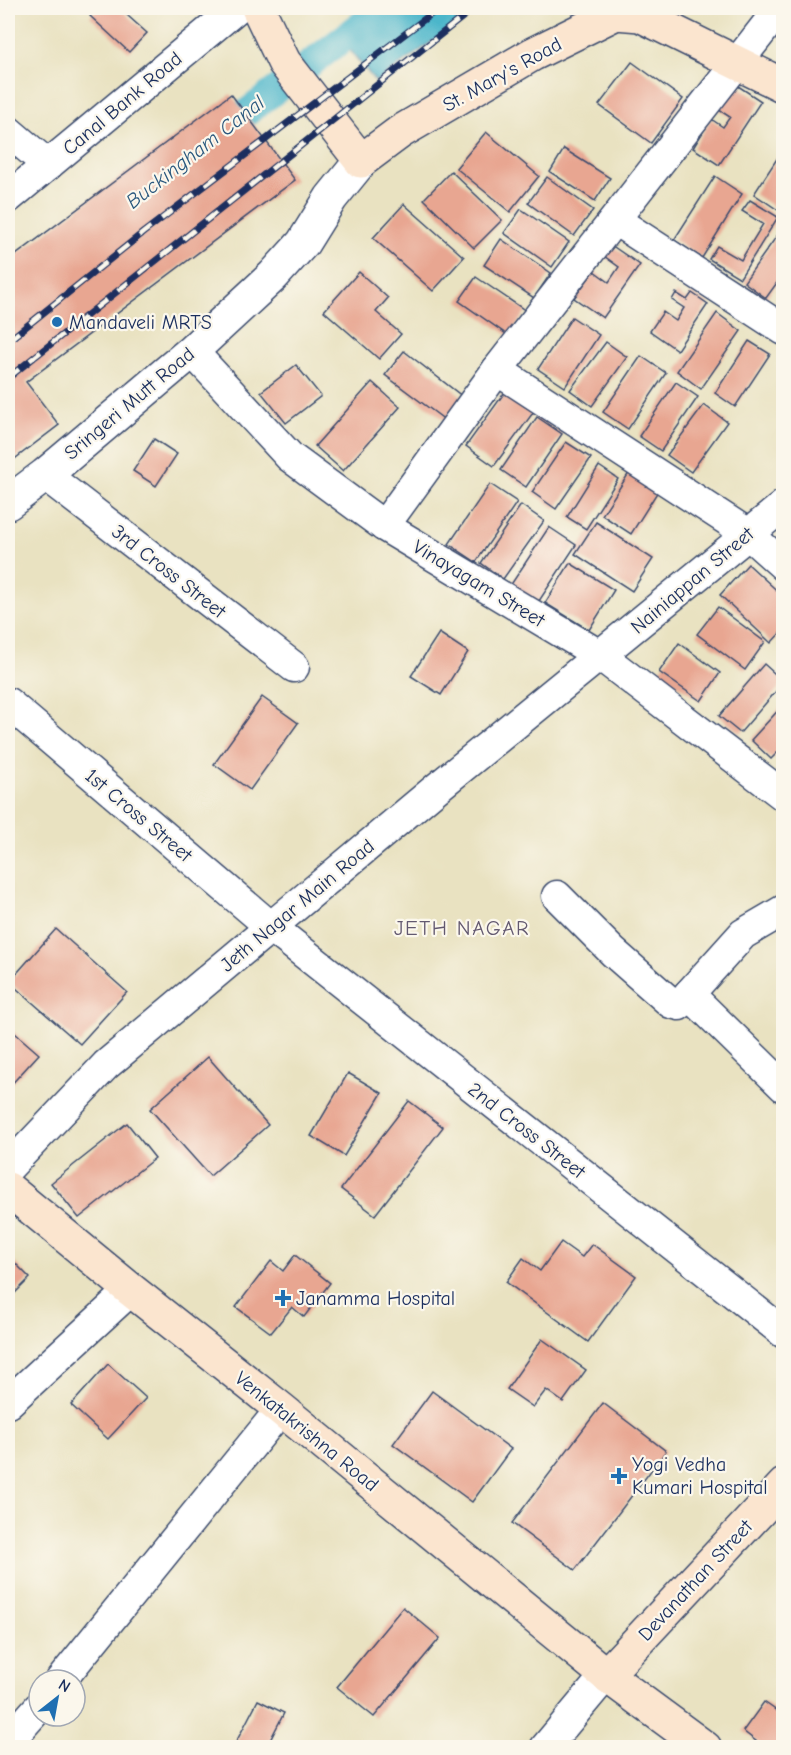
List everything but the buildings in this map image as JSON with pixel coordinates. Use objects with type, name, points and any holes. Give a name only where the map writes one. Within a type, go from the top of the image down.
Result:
[{"type":"main road","points":[[258,8],[284,62],[361,161]]},
{"type":"main road","name":"St. Mary's Road","points":[[361,161],[400,132],[523,60],[616,13],[640,15],[783,86]]},
{"type":"main road","name":"Venkatakrishna Road","points":[[8,1189],[606,1675],[705,1748]]},
{"type":"main road","name":"Devanathan Street","points":[[606,1675],[783,1485]]},
{"type":"street","name":"Canal Bank Road","points":[[8,198],[237,8]]},
{"type":"street","points":[[384,526],[497,370],[780,8]]},
{"type":"street","points":[[8,131],[48,165]]},
{"type":"street","name":"Sringeri Mutt Road","points":[[8,503],[45,475],[192,351],[273,276],[303,243],[331,198],[361,161]]},
{"type":"street","points":[[615,220],[783,330]]},
{"type":"street","name":"Vinayagam Street","points":[[192,351],[290,457],[384,526],[601,656],[783,796]]},
{"type":"street","points":[[497,370],[747,533],[783,566]]},
{"type":"street","name":"3rd Cross Street","points":[[45,475],[294,667]]},
{"type":"street","name":"Nainiappan Street","points":[[601,656],[783,505]]},
{"type":"street","name":"Jeth Nagar Main Road","points":[[8,1168],[106,1065],[438,787],[601,656]]},
{"type":"street","name":"1st Cross Street","points":[[8,703],[271,927]]},
{"type":"street","points":[[557,896],[613,952],[671,1003],[679,1005],[743,934],[783,910]]},
{"type":"street","name":"2nd Cross Street","points":[[271,927],[783,1333]]},
{"type":"street","points":[[688,994],[783,1087]]},
{"type":"street","points":[[8,1403],[131,1290]]},
{"type":"street","points":[[71,1668],[281,1409]]},
{"type":"street","points":[[545,1748],[606,1675]]},
{"type":"street","points":[[8,1743],[27,1721]]},
{"type":"water","points":[[367,8],[479,8],[376,82],[336,33]]},
{"type":"waterway","name":"Buckingham Canal","points":[[216,136],[383,8]]},
{"type":"railway","points":[[8,341],[144,232],[439,8]]},
{"type":"railway","points":[[8,378],[474,8]]},
{"type":"place","name":"Mandaveli MRTS","points":[[57,322]]},
{"type":"place","name":"Janamma Hospital","points":[[283,1298]]},
{"type":"place","name":"Yogi Vedha Kumari Hospital","points":[[619,1476]]},
{"type":"district","name":"JETH NAGAR","points":[[462,928]]}]
